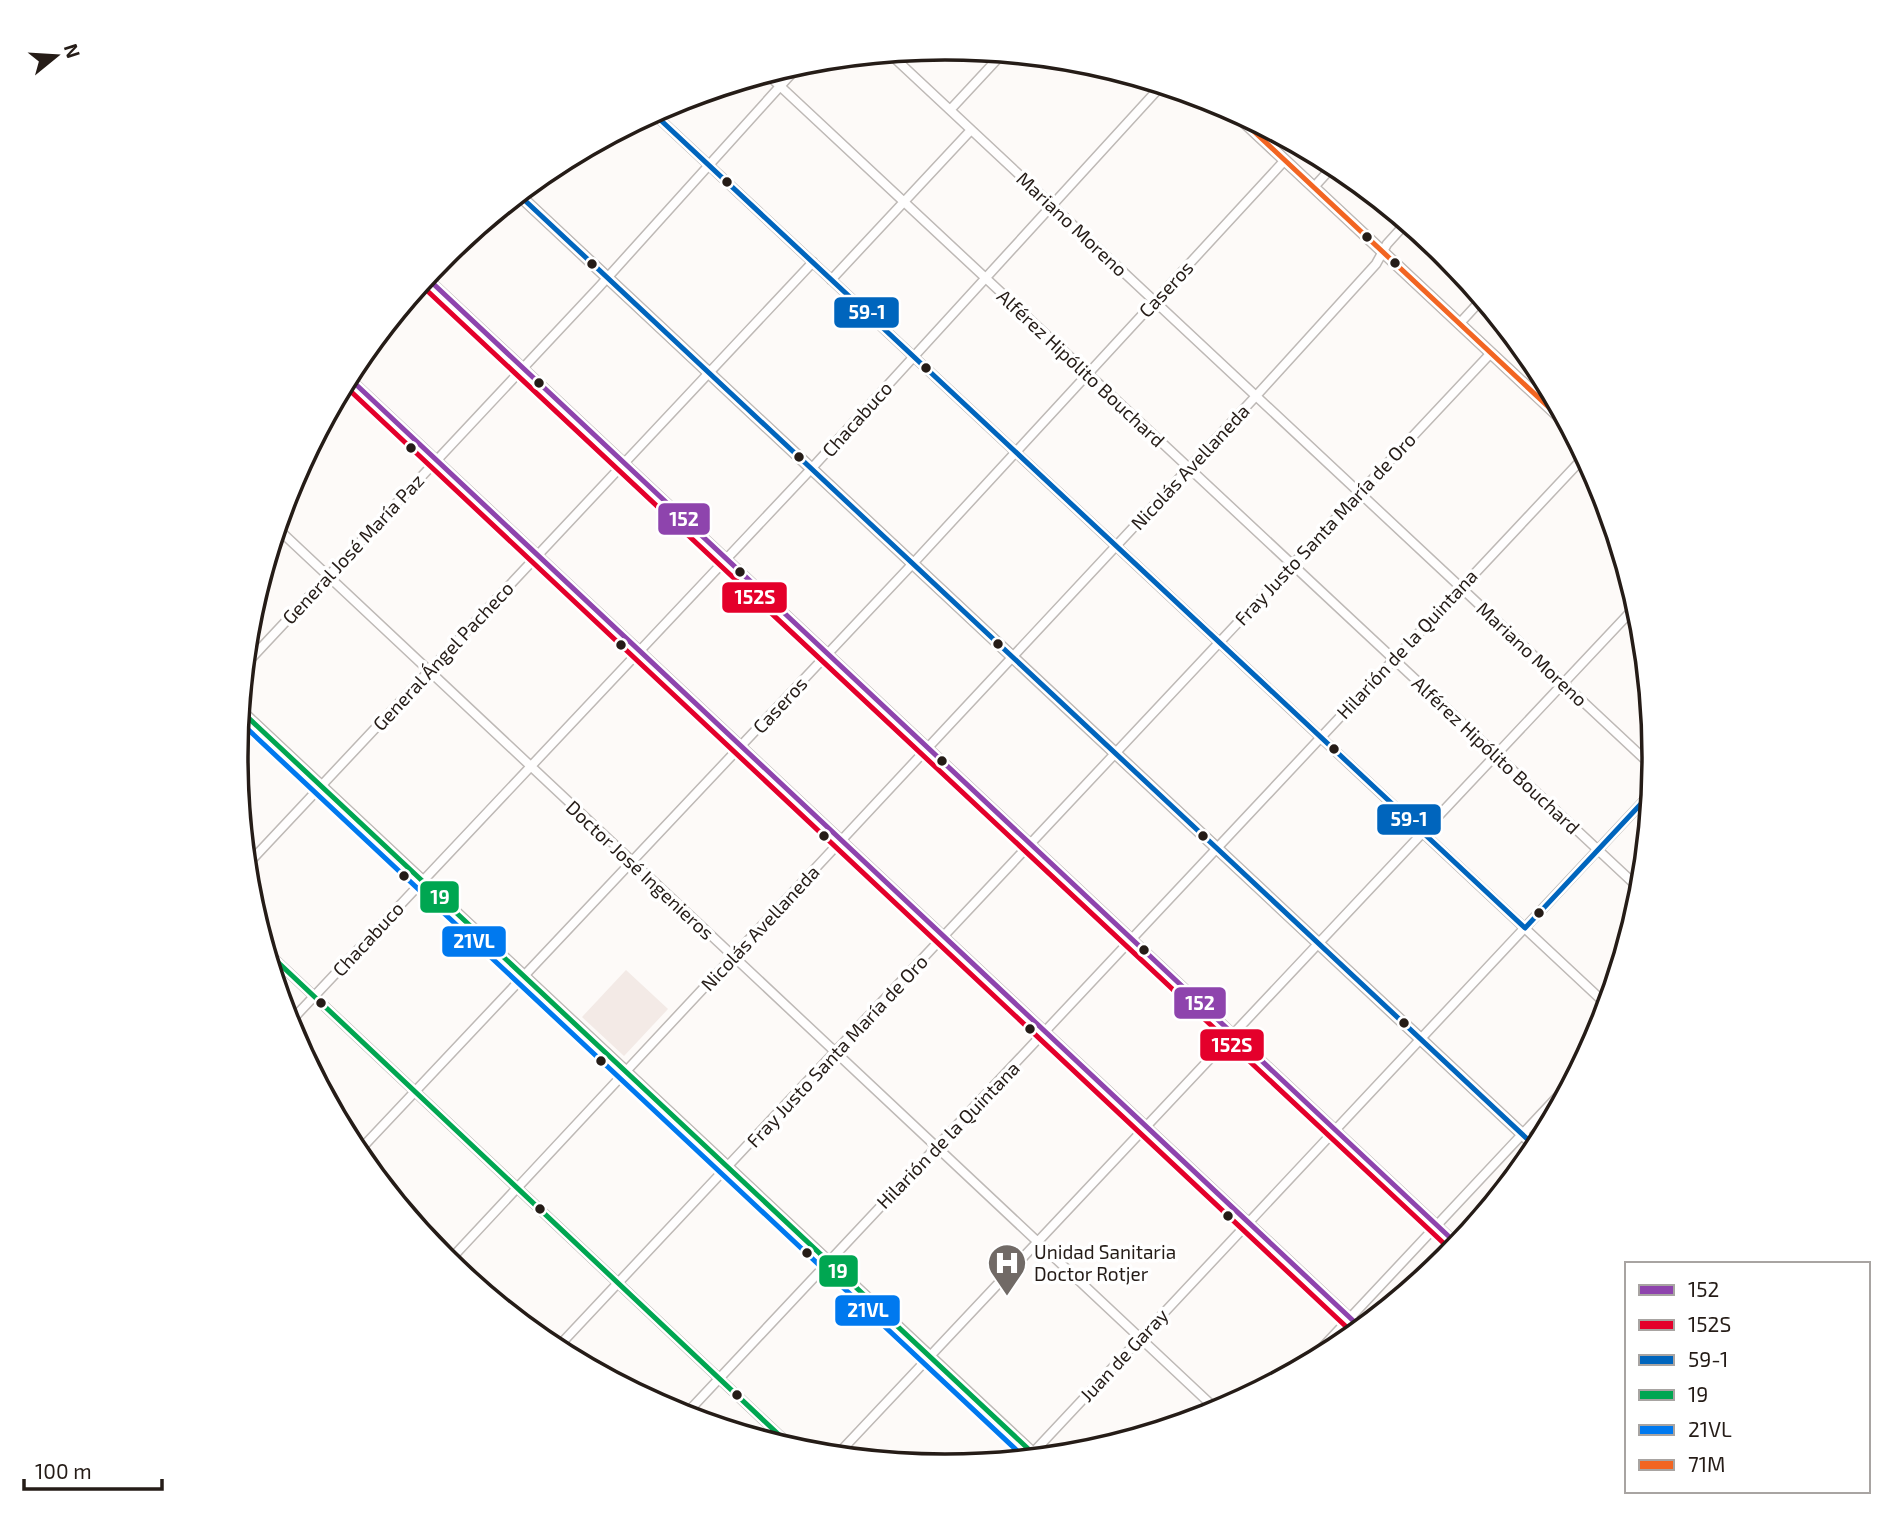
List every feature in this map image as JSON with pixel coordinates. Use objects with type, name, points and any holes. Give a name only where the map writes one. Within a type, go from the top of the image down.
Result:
[{"type":"street","name":"Mariano Moreno","points":[[898,61],[1643,758]]},
{"type":"street","points":[[950,110],[995,61]]},
{"type":"street","name":"General José María Paz","points":[[256,653],[607,278],[788,78]]},
{"type":"street","name":"Alférez Hipólito Bouchard","points":[[774,81],[1632,882]]},
{"type":"street","name":"Chacabuco","points":[[297,1014],[812,468],[1155,92]]},
{"type":"street","points":[[661,121],[1600,998]]},
{"type":"street","points":[[831,279],[971,130]]},
{"type":"street","points":[[1266,138],[1285,160],[1549,407]]},
{"type":"street","name":"Caseros","points":[[365,1144],[826,656],[1285,160]]},
{"type":"street","points":[[1314,187],[1327,173]]},
{"type":"street","points":[[525,201],[1529,1140]]},
{"type":"street","name":"Nicolás Avellaneda","points":[[456,1254],[928,747],[1014,659],[1376,264],[1382,252],[1401,229]]},
{"type":"street","name":"General Ángel Pacheco","points":[[255,857],[813,262]]},
{"type":"street","points":[[433,284],[826,656],[928,747],[1129,940],[1450,1238]]},
{"type":"street","points":[[1460,323],[1477,305]]},
{"type":"street","name":"Fray Justo Santa María de Oro","points":[[564,1341],[1491,353]]},
{"type":"street","points":[[356,385],[945,937],[1144,1128],[1354,1322]]},
{"type":"street","name":"Hilarión de la Quintana","points":[[693,1406],[1578,464]]},
{"type":"street","name":"Doctor José Ingenieros","points":[[284,535],[1209,1402]]},
{"type":"street","points":[[844,1447],[1628,614]]},
{"type":"street","points":[[249,718],[930,1356],[1027,1450]]},
{"type":"street","name":"Juan de Garay","points":[[1040,1449],[1248,1222],[1642,803]]},
{"type":"street","points":[[280,964],[778,1434]]},
{"type":"street","points":[[1331,1338],[1552,1102]]},
{"type":"shaded area","points":[[626,970],[668,1009],[624,1056],[582,1017]]},
{"type":"transit line","name":"59-1","points":[[661,121],[1525,928],[1642,803]]},
{"type":"transit line","name":"71M","points":[[1253,131],[1550,409]]},
{"type":"transit line","name":"59-1","points":[[525,201],[1528,1140]]},
{"type":"transit line","name":"152","points":[[433,284],[1450,1238]]},
{"type":"transit line","name":"152S","points":[[427,291],[1445,1244]]},
{"type":"transit line","name":"152","points":[[356,385],[1354,1322]]},
{"type":"transit line","name":"152S","points":[[351,392],[1347,1327]]},
{"type":"transit line","name":"19","points":[[249,718],[1029,1450]]},
{"type":"transit line","name":"21VL","points":[[249,730],[1017,1451]]},
{"type":"transit line","name":"19","points":[[280,964],[778,1434]]},
{"type":"place","name":"Unidad Sanitaria Doctor Rotjer","points":[[1007,1297]]}]
